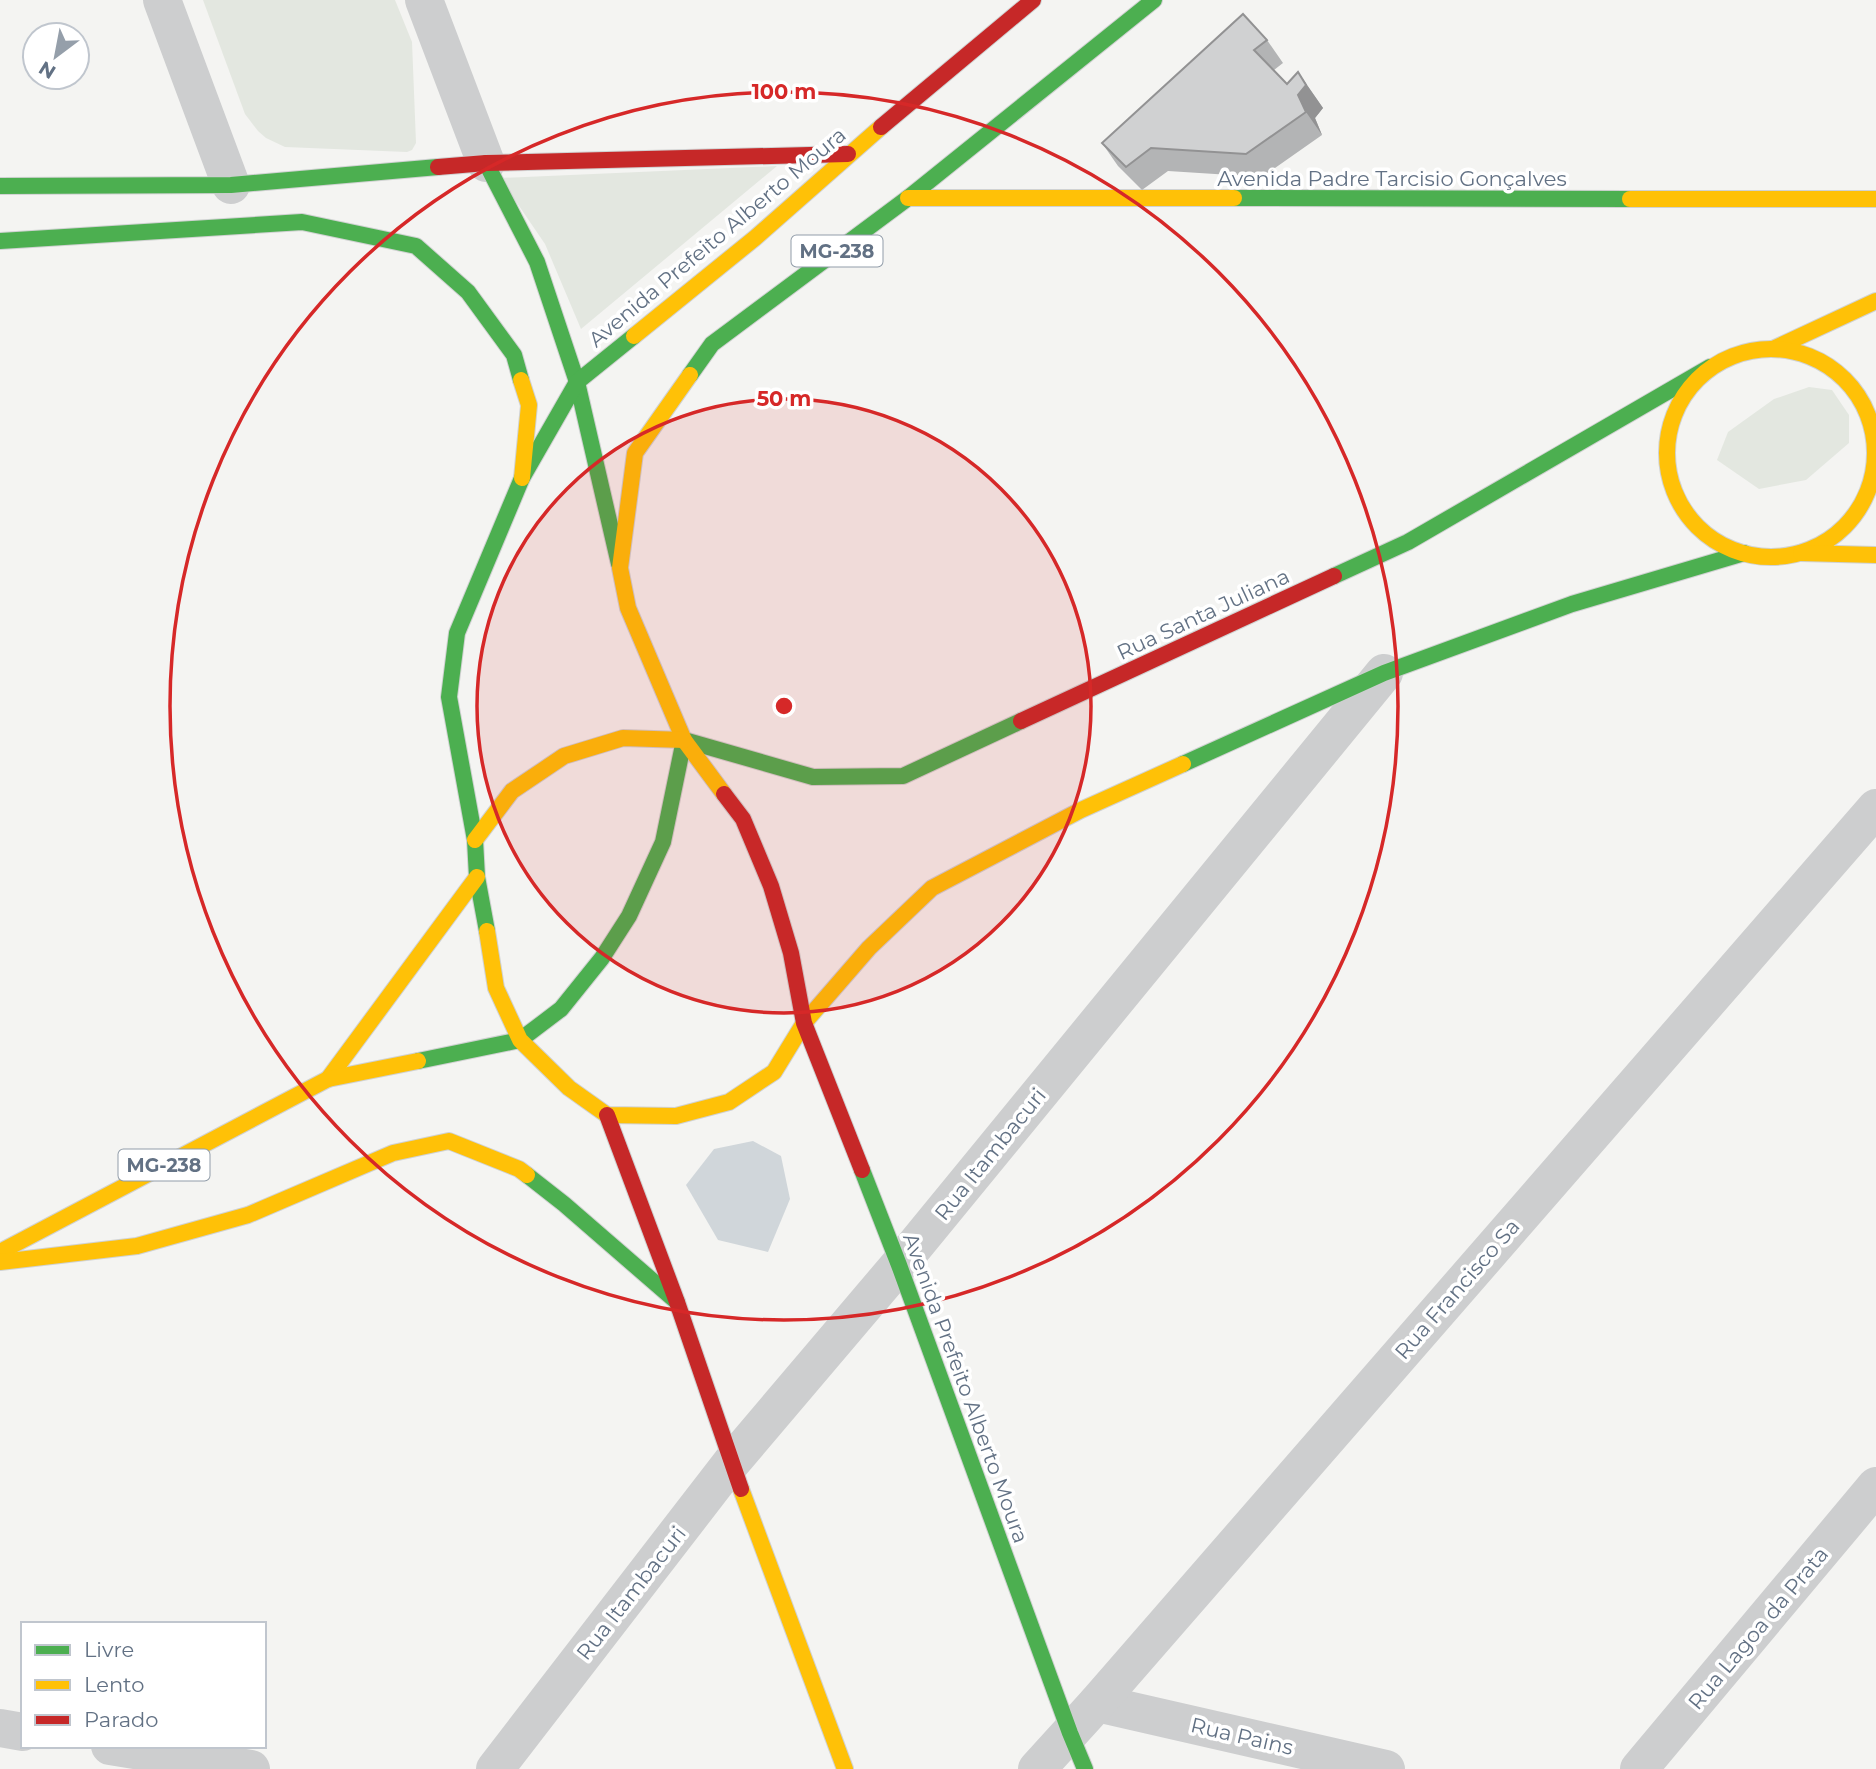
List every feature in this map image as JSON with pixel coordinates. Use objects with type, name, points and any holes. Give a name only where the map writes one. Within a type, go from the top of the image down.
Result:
[{"type":"main road","name":"Avenida Prefeito Alberto Moura","points":[[520,1040],[496,988],[477,877],[475,840],[449,697],[457,633],[522,478],[577,382],[755,238],[849,154],[1033,0]]},
{"type":"main road","name":"MG-238","points":[[684,740],[628,608],[620,568],[635,453],[712,344],[908,198],[1154,0]]},
{"type":"main road","points":[[0,186],[231,185],[486,163],[849,154]]},
{"type":"main road","points":[[486,163],[537,262],[577,382],[620,568]]},
{"type":"main road","name":"Avenida Padre Tarcisio Gonçalves","points":[[908,198],[1876,200]]},
{"type":"main road","points":[[0,241],[302,222],[416,246],[468,292],[514,355],[529,405],[522,478]]},
{"type":"main road","points":[[1773,349],[1876,301]]},
{"type":"main road","points":[[1799,553],[1829,540],[1852,518],[1863,499],[1868,490],[1875,458],[1873,421],[1858,396],[1835,371],[1805,355],[1773,349],[1740,353],[1710,367],[1686,390],[1671,420],[1666,453],[1672,486],[1688,516],[1713,539],[1744,553],[1771,557],[1799,553],[1876,555]]},
{"type":"main road","name":"Rua Santa Juliana","points":[[475,840],[512,791],[564,756],[623,738],[684,740],[813,777],[903,776],[1408,542],[1710,367]]},
{"type":"main road","points":[[607,1115],[676,1116],[729,1102],[774,1072],[804,1023],[869,948],[932,888],[1081,810],[1384,673],[1573,604],[1744,553]]},
{"type":"main road","points":[[684,740],[663,842],[629,916],[602,958],[561,1009],[520,1040],[569,1088],[607,1115],[677,1302],[731,1463],[845,1769]]},
{"type":"main road","name":"Avenida Prefeito Alberto Moura","points":[[684,740],[743,819],[771,886],[791,953],[804,1023],[899,1265],[1085,1769]]},
{"type":"main road","name":"MG-238","points":[[328,1079],[477,877]]},
{"type":"main road","name":"MG-238","points":[[0,1252],[328,1079],[520,1040]]},
{"type":"main road","points":[[0,1262],[137,1247],[248,1215],[393,1153],[449,1141],[519,1169],[564,1204],[677,1302]]},
{"type":"street","points":[[162,0],[231,185]]},
{"type":"street","points":[[424,0],[486,163]]},
{"type":"street","name":"Rua Itambacuri","points":[[495,1769],[731,1463],[899,1265],[1384,673]]},
{"type":"street","name":"Rua Francisco Sa","points":[[1037,1769],[1876,808]]},
{"type":"street","name":"Rua Lagoa da Prata","points":[[1639,1769],[1876,1486]]},
{"type":"street","name":"Rua Pains","points":[[1097,1703],[1387,1769]]},
{"type":"street","points":[[0,1728],[21,1732]]},
{"type":"street","points":[[122,1748],[251,1769]]},
{"type":"shaded area","points":[[203,0],[395,0],[412,42],[416,143],[412,150],[407,152],[285,147],[266,138],[245,114]]},
{"type":"shaded area","points":[[777,166],[581,329],[545,244],[500,178]]},
{"type":"shaded area","points":[[1809,387],[1832,390],[1849,415],[1849,443],[1806,480],[1759,489],[1717,460],[1728,432],[1774,399]]},
{"type":"shaded area","points":[[753,1141],[781,1156],[790,1199],[768,1252],[718,1240],[686,1185],[714,1149]]},
{"type":"building","points":[[1243,14],[1267,40],[1254,50],[1287,84],[1298,72],[1306,85],[1298,95],[1306,112],[1246,154],[1151,148],[1126,167],[1102,143]]},
{"type":"traffic: fast","points":[[690,375],[712,344],[908,198],[1154,0]]},
{"type":"traffic: fast","points":[[486,163],[537,262],[577,382],[619,564]]},
{"type":"traffic: fast","points":[[0,186],[231,185],[438,167]]},
{"type":"traffic: fast","points":[[1234,198],[1630,199]]},
{"type":"traffic: fast","points":[[0,241],[302,222],[416,246],[468,292],[514,355],[521,380]]},
{"type":"traffic: fast","points":[[487,931],[477,877],[475,840],[449,697],[457,633],[522,478],[577,382],[634,336]]},
{"type":"traffic: fast","points":[[1334,576],[1408,542],[1710,367]]},
{"type":"traffic: fast","points":[[1183,764],[1384,673],[1572,604],[1744,553]]},
{"type":"traffic: fast","points":[[684,740],[813,777],[903,776],[1021,721]]},
{"type":"traffic: fast","points":[[418,1061],[520,1040],[561,1009],[602,958],[629,916],[663,842],[684,740]]},
{"type":"traffic: fast","points":[[862,1170],[1085,1769]]},
{"type":"traffic: fast","points":[[527,1175],[677,1302]]},
{"type":"traffic: slow","points":[[634,336],[755,238],[881,127]]},
{"type":"traffic: slow","points":[[908,198],[1234,198]]},
{"type":"traffic: slow","points":[[1630,199],[1876,199]]},
{"type":"traffic: slow","points":[[1773,349],[1876,301]]},
{"type":"traffic: slow","points":[[1771,349],[1811,357],[1844,380],[1867,413],[1875,453],[1867,493],[1844,526],[1811,549],[1771,557],[1731,549],[1698,526],[1675,493],[1667,453],[1675,413],[1698,380],[1731,357],[1771,349]]},
{"type":"traffic: slow","points":[[690,375],[635,453],[620,568],[628,608],[684,740],[724,794]]},
{"type":"traffic: slow","points":[[521,380],[529,405],[522,478]]},
{"type":"traffic: slow","points":[[1801,553],[1876,555]]},
{"type":"traffic: slow","points":[[475,840],[512,791],[564,756],[623,738],[684,740]]},
{"type":"traffic: slow","points":[[804,1023],[869,948],[932,888],[1081,810],[1183,764]]},
{"type":"traffic: slow","points":[[328,1079],[477,877]]},
{"type":"traffic: slow","points":[[487,931],[496,988],[520,1040],[569,1088],[607,1115],[676,1116],[729,1102],[774,1072],[804,1023]]},
{"type":"traffic: slow","points":[[0,1252],[328,1079],[418,1061]]},
{"type":"traffic: slow","points":[[0,1262],[137,1246],[248,1215],[393,1153],[449,1141],[519,1169],[527,1175]]},
{"type":"traffic: slow","points":[[741,1489],[845,1769]]},
{"type":"traffic: jam","points":[[881,127],[1033,0]]},
{"type":"traffic: jam","points":[[438,167],[486,163],[848,154]]},
{"type":"traffic: jam","points":[[1021,721],[1334,576]]},
{"type":"traffic: jam","points":[[724,794],[743,819],[771,886],[791,953],[804,1023],[862,1170]]},
{"type":"traffic: jam","points":[[607,1115],[677,1302],[741,1489]]}]
